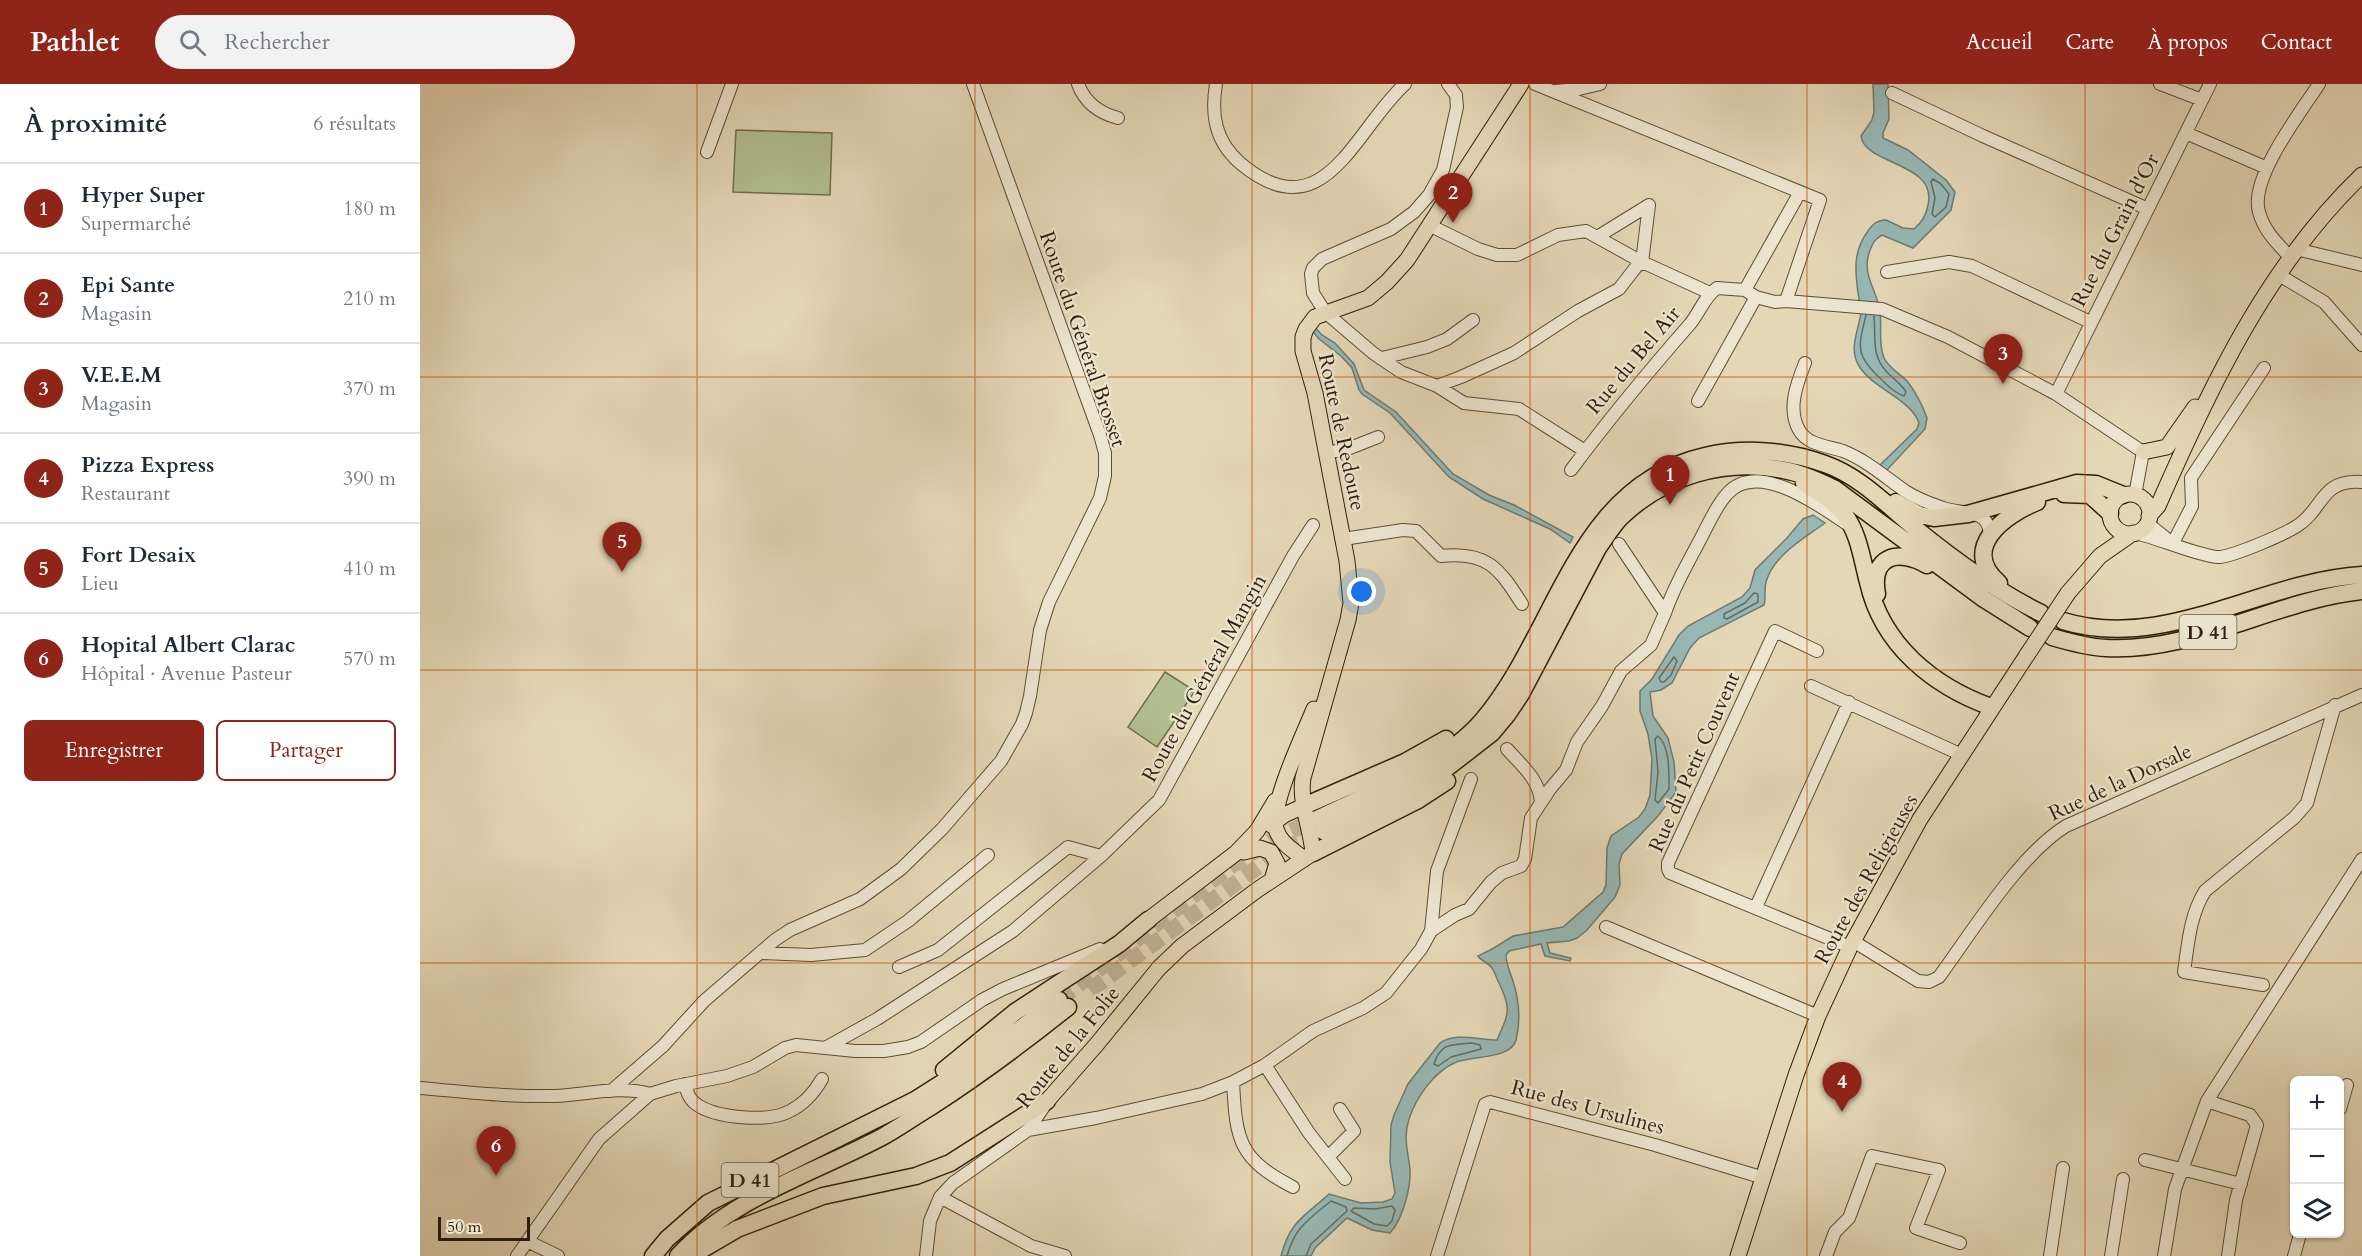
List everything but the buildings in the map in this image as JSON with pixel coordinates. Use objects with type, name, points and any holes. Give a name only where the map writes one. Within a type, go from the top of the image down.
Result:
[{"type":"highway","points":[[1492,733],[1443,771],[1375,807],[1320,825],[1421,768],[1451,748],[1481,723],[1512,681],[1568,574],[1595,530],[1616,505],[1654,476],[1696,458],[1743,450],[1792,455],[1825,464],[1920,515],[1934,518],[1968,514],[2077,483],[2096,484],[2130,495]]},
{"type":"highway","points":[[1309,856],[1418,800],[1450,779],[1473,758],[1521,694],[1598,548],[1620,518],[1668,484],[1702,471],[1741,466],[1783,470],[1809,477],[1835,489],[1984,599]]},
{"type":"highway","points":[[1783,470],[1839,508],[1853,532],[1880,567]]},
{"type":"highway","points":[[1854,478],[1919,531],[2025,605],[2041,613]]},
{"type":"highway","points":[[2025,605],[1995,580],[1988,571],[1984,551],[1990,534],[1999,524],[2028,506],[2070,492],[2090,495],[2110,517]]},
{"type":"highway","points":[[1853,532],[1864,560],[1872,599],[1882,622],[1900,649],[1934,678],[1975,701],[1991,707]]},
{"type":"highway","points":[[1882,622],[1876,578],[1880,567],[1888,559],[1899,555],[1916,559],[2030,628]]},
{"type":"highway","name":"D 41","points":[[2063,621],[2092,628],[2133,629],[2164,624],[2332,578],[2362,575]]},
{"type":"highway","name":"D 41","points":[[2052,637],[2107,648],[2169,642],[2309,601],[2362,591]]},
{"type":"highway","points":[[1304,806],[1405,762],[1454,734],[1483,711],[1512,681]]},
{"type":"highway","points":[[862,1126],[951,1065],[1031,1001],[1119,944],[1148,920]]},
{"type":"highway","name":"D 41","points":[[653,1256],[667,1239],[708,1203],[915,1100],[1064,1004],[1013,1052],[892,1131],[752,1202],[716,1223],[678,1256]]},
{"type":"highway","points":[[691,1256],[737,1229],[823,1196],[916,1176],[950,1163],[1047,1101]]},
{"type":"highway","points":[[1002,1130],[1028,1130]]},
{"type":"main road","points":[[1325,312],[1368,298],[1388,282],[1407,260],[1521,84]]},
{"type":"main road","name":"Route des Religieuses","points":[[1738,1256],[1796,1075],[1818,1016],[1852,944],[1920,819],[1991,707],[2068,593],[2100,556],[2141,526],[2158,506],[2221,370],[2278,275],[2328,210],[2362,175]]},
{"type":"main road","name":"Route de Redoute","points":[[1325,312],[1315,317],[1306,330],[1303,351],[1315,393],[1327,453],[1343,539],[1351,603],[1336,660]]},
{"type":"main road","points":[[2143,452],[2168,447],[2221,370]]},
{"type":"main road","points":[[2130,495],[2148,507],[2141,526],[2117,529],[2110,517],[2114,502],[2130,495],[2147,494],[2169,480]]},
{"type":"main road","name":"Route des Religieuses","points":[[2100,556],[2110,517]]},
{"type":"main road","points":[[1148,920],[1236,853],[1257,831],[1283,786],[1336,660]]},
{"type":"main road","points":[[1283,786],[1275,821],[1277,830],[1283,842],[1309,856],[1311,832],[1301,794],[1304,772],[1336,660]]},
{"type":"main road","points":[[1215,870],[1244,852],[1275,821],[1304,806]]},
{"type":"main road","points":[[1244,852],[1260,848],[1271,852],[1277,863],[1272,880]]},
{"type":"main road","name":"Route de la Folie","points":[[1047,1101],[1159,968],[1182,946],[1272,880],[1309,856]]},
{"type":"street","points":[[707,152],[732,84]]},
{"type":"street","name":"Route du Général Brosset","points":[[611,1091],[638,1070],[704,1001],[761,952],[790,930],[860,899],[901,869],[942,829],[1001,761],[1026,713],[1040,630],[1049,602],[1100,498],[1105,476],[1105,453],[973,84]]},
{"type":"street","points":[[1078,84],[1082,94],[1094,108],[1118,118]]},
{"type":"street","points":[[1216,84],[1213,116],[1227,150],[1246,168],[1265,180],[1282,186],[1296,187],[1317,182],[1334,170],[1405,84]]},
{"type":"street","points":[[1448,84],[1456,95],[1457,106],[1445,164],[1429,195],[1403,222],[1378,236],[1322,259],[1316,264],[1311,274],[1311,287],[1325,312],[1401,372],[1437,386],[1464,403],[1519,409],[1585,452]]},
{"type":"street","points":[[1535,84],[1820,200],[1786,301]]},
{"type":"street","points":[[1550,91],[1579,89],[1600,84]]},
{"type":"street","points":[[2160,84],[2202,100]]},
{"type":"street","name":"Rue du Grain d'Or","points":[[2056,394],[2210,84]]},
{"type":"street","points":[[2319,84],[2291,125],[2267,168],[2258,190],[2258,211],[2271,238],[2293,253],[2362,265]]},
{"type":"street","points":[[1892,93],[2148,208]]},
{"type":"street","points":[[2186,133],[2267,168]]},
{"type":"street","points":[[1698,401],[1800,192]]},
{"type":"street","points":[[1437,386],[1515,353],[1578,311],[1619,289],[1642,262],[1649,204],[1597,237]]},
{"type":"street","points":[[1430,225],[1478,249],[1497,255],[1517,255],[1558,235],[1586,231],[1642,262],[1710,293],[1717,288],[1751,293],[1775,302],[1882,309],[1895,313],[1948,337],[2056,394],[2143,452],[2130,495]]},
{"type":"street","points":[[1887,272],[1949,262],[1972,266],[2090,322]]},
{"type":"street","points":[[2278,275],[2324,302],[2362,345]]},
{"type":"street","name":"Rue du Bel Air","points":[[1571,470],[1615,410],[1693,321],[1710,293]]},
{"type":"street","points":[[1382,358],[1427,347],[1447,339],[1473,320]]},
{"type":"street","points":[[1804,363],[1794,392],[1795,417],[1802,435],[1810,442],[1845,452],[1860,460],[1908,493],[1944,509],[1978,515],[1986,521],[1990,534]]},
{"type":"street","points":[[2173,543],[2192,506],[2191,478],[2264,368]]},
{"type":"street","points":[[1327,453],[1350,448],[1378,437]]},
{"type":"street","points":[[1431,931],[1455,915],[1469,909],[1491,882],[1502,873],[1521,866],[1525,859],[1531,818],[1566,770],[1577,742],[1602,706],[1621,671],[1651,645],[1672,591],[1714,513],[1728,492],[1739,485],[1756,482],[1778,485],[1796,492],[1830,513],[1853,532]]},
{"type":"street","points":[[2141,526],[2173,543],[2219,557],[2298,525],[2337,484],[2362,482]]},
{"type":"street","name":"Route du Général Mangin","points":[[825,1049],[877,1019],[1013,932],[1101,856],[1159,800],[1293,556],[1313,525]]},
{"type":"street","points":[[1343,539],[1403,530],[1416,531],[1441,556],[1473,556],[1486,560],[1506,580],[1522,604]]},
{"type":"street","points":[[1618,544],[1665,613]]},
{"type":"street","name":"Rue du Petit Couvent","points":[[1817,651],[1775,631],[1668,863],[1668,869],[1670,873],[1852,944]]},
{"type":"street","points":[[1811,686],[1962,755]]},
{"type":"street","name":"Rue de la Dorsale","points":[[1852,944],[1918,981],[1929,982],[1939,977],[2010,881],[2048,837],[2066,826],[2362,695]]},
{"type":"street","points":[[1756,907],[1849,702]]},
{"type":"street","points":[[2263,985],[2184,972],[2196,905],[2205,891],[2295,817],[2307,803],[2335,705]]},
{"type":"street","points":[[1507,749],[1535,780],[1540,790],[1541,802]]},
{"type":"street","points":[[1028,1130],[1096,1118],[1202,1094],[1233,1082],[1265,1065],[1313,1031],[1363,1008],[1386,993],[1421,949],[1431,931],[1437,871],[1471,779]]},
{"type":"street","points":[[899,968],[938,950],[1068,847],[1101,856]]},
{"type":"street","points":[[761,952],[811,955],[865,950],[908,921],[988,855]]},
{"type":"street","points":[[2164,1256],[2175,1189],[2207,1101],[2362,858]]},
{"type":"street","points":[[420,1088],[517,1096],[611,1091],[644,1093],[727,1076],[753,1067],[786,1048],[796,1045],[825,1049],[884,1051],[914,1044],[1003,989],[1098,950],[1148,920]]},
{"type":"street","points":[[1606,927],[1818,1016]]},
{"type":"street","points":[[1265,1065],[1309,1133],[1345,1179]]},
{"type":"street","points":[[638,1070],[644,1093]]},
{"type":"street","points":[[685,1084],[688,1095],[705,1110],[735,1116],[773,1117],[788,1113],[802,1104],[815,1091],[822,1079]]},
{"type":"street","points":[[1233,1082],[1235,1123],[1245,1149],[1267,1173],[1293,1187]]},
{"type":"street","points":[[2344,1095],[2347,1085]]},
{"type":"street","points":[[517,1256],[598,1139],[644,1093]]},
{"type":"street","name":"Route de la Folie","points":[[926,1256],[930,1221],[939,1197],[953,1183],[1028,1130],[1047,1101]]},
{"type":"street","points":[[2207,1101],[2250,1115],[2257,1125],[2236,1200],[2228,1256]]},
{"type":"street","name":"Rue des Ursulines","points":[[1437,1256],[1485,1104],[1490,1102],[1655,1145],[1764,1178]]},
{"type":"street","points":[[1328,1157],[1354,1131],[1340,1109]]},
{"type":"street","points":[[1826,1256],[1835,1232],[1849,1218],[1872,1156],[1939,1170],[1916,1228],[1959,1243]]},
{"type":"street","points":[[2145,1160],[2241,1184]]},
{"type":"street","points":[[2050,1256],[2063,1168]]},
{"type":"street","points":[[2111,1256],[2122,1179]]},
{"type":"street","points":[[939,1197],[1031,1246],[1065,1256]]},
{"type":"street","points":[[2294,1256],[2299,1238]]},
{"type":"street","points":[[527,1240],[558,1256]]},
{"type":"green space","points":[[736,130],[832,133],[830,195],[733,192]]},
{"type":"green space","points":[[1976,580],[2035,616],[2060,627],[2220,617],[2326,587],[2362,583],[2309,595],[2165,636],[2134,642],[2091,639],[2057,631],[2018,614]]},
{"type":"green space","points":[[1165,672],[1195,691],[1157,747],[1128,727]]},
{"type":"water","points":[[1873,84],[1888,84],[1889,119],[1883,138],[1908,150],[1946,180],[1955,192],[1951,210],[1913,248],[1882,235],[1872,245],[1867,261],[1867,269],[1880,311],[1882,353],[1889,365],[1910,385],[1927,418],[1925,429],[1885,472],[1878,467],[1917,429],[1919,423],[1908,407],[1865,374],[1856,359],[1854,346],[1861,312],[1856,276],[1857,253],[1863,238],[1878,222],[1886,220],[1903,228],[1914,229],[1926,212],[1928,191],[1922,180],[1912,172],[1865,146],[1861,136],[1872,120],[1874,112]]},
{"type":"water","points":[[1311,323],[1322,335],[1335,343],[1354,364],[1364,390],[1396,412],[1453,474],[1489,495],[1514,505],[1573,537],[1570,543],[1550,529],[1483,499],[1449,477],[1390,413],[1362,394],[1352,368],[1319,339],[1309,327]]},
{"type":"water","points":[[1813,515],[1825,523],[1790,548],[1770,572],[1766,582],[1764,605],[1699,638],[1690,648],[1672,683],[1661,690],[1650,692],[1653,716],[1668,738],[1674,762],[1676,792],[1658,816],[1622,854],[1619,864],[1620,885],[1615,897],[1587,930],[1569,941],[1547,943],[1550,953],[1571,958],[1570,961],[1545,956],[1541,944],[1509,951],[1506,955],[1518,1003],[1519,1018],[1516,1040],[1513,1046],[1506,1051],[1461,1061],[1446,1067],[1421,1095],[1407,1126],[1409,1185],[1395,1227],[1390,1233],[1372,1230],[1347,1218],[1315,1248],[1311,1256],[1281,1256],[1289,1235],[1299,1220],[1329,1194],[1361,1203],[1383,1202],[1392,1199],[1395,1193],[1390,1162],[1391,1125],[1408,1084],[1440,1043],[1460,1037],[1497,1040],[1504,1023],[1507,1005],[1502,990],[1492,968],[1478,956],[1513,936],[1563,927],[1603,892],[1606,885],[1607,848],[1611,836],[1639,817],[1645,809],[1650,795],[1652,759],[1648,734],[1640,711],[1640,691],[1652,679],[1679,635],[1688,626],[1742,597],[1750,588],[1755,570],[1803,519]]},
{"type":"tunnel","points":[[1059,1000],[1231,866],[1272,840],[1317,819]]},
{"type":"tunnel","points":[[1090,990],[1281,850],[1323,831]]},
{"type":"place","name":"Epi Sante","points":[[1453,223]]},
{"type":"place","name":"V.E.E.M","points":[[2003,384]]},
{"type":"place","name":"Hyper Super","points":[[1670,505]]},
{"type":"place","name":"Fort Desaix","points":[[622,572]]},
{"type":"place","name":"Pizza Express","points":[[1842,1112]]},
{"type":"place","name":"Hopital Albert Clarac","points":[[496,1176]]}]
